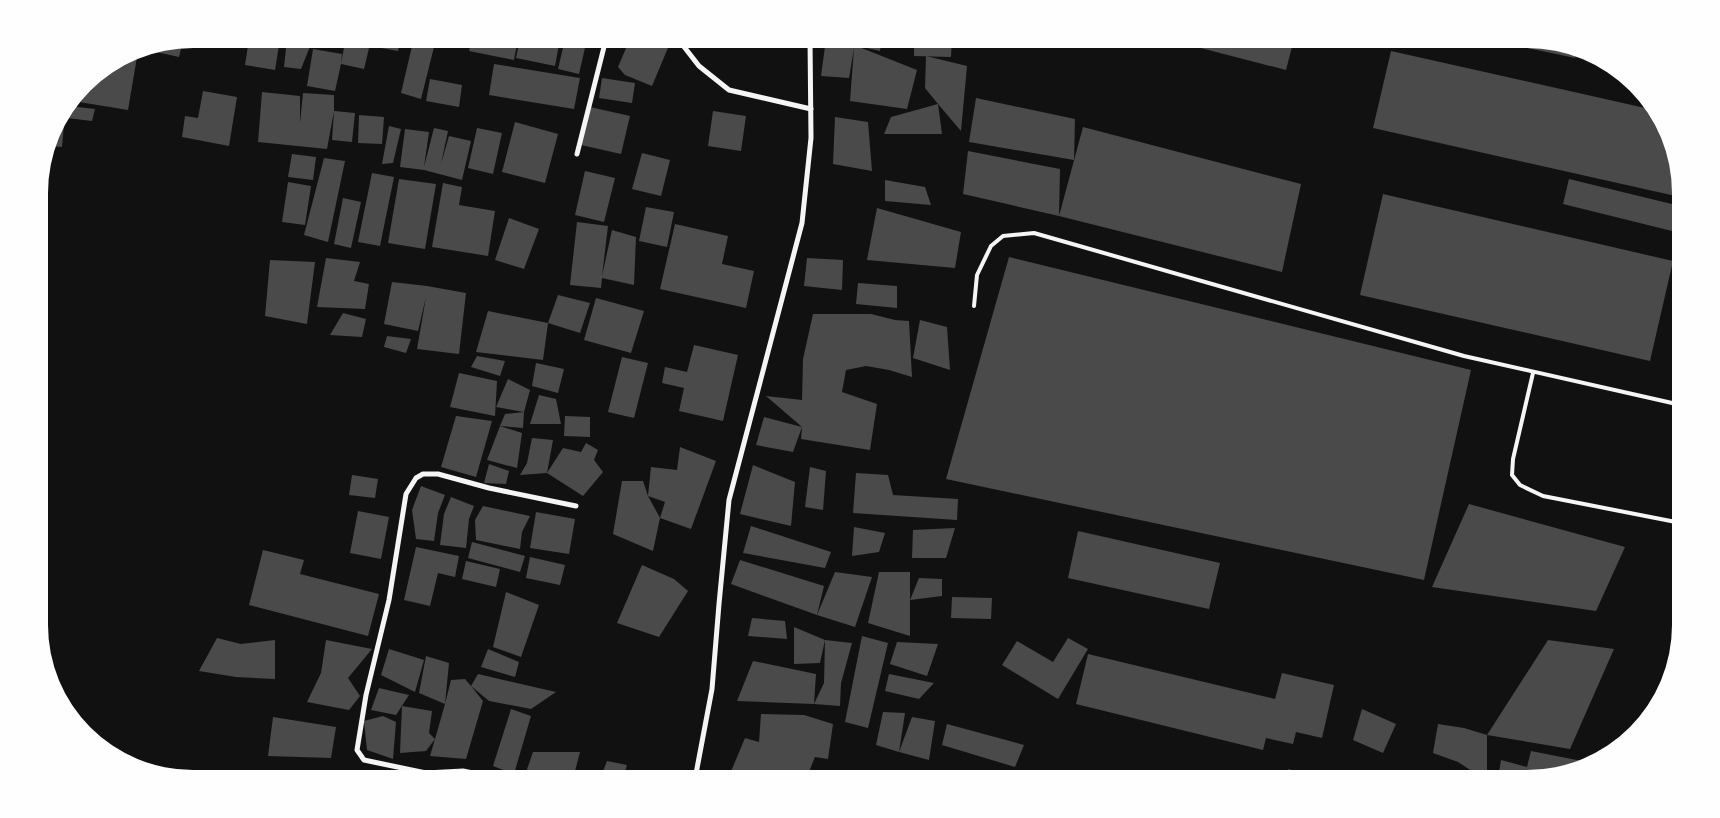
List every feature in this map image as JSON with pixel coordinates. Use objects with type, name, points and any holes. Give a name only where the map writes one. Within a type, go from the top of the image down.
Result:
[{"type":"street","points":[[577,154],[604,48]]},
{"type":"street","points":[[685,48],[699,66],[729,90],[811,109]]},
{"type":"street","points":[[697,770],[712,689],[729,500],[802,223],[811,138],[810,48]]},
{"type":"street","points":[[409,770],[364,760],[357,750],[366,695],[389,600],[406,494],[416,478],[423,474],[438,474],[490,488],[576,506]]},
{"type":"lane","points":[[974,306],[977,275],[991,246],[1003,236],[1034,233],[1464,356],[1672,403]]},
{"type":"lane","points":[[1533,373],[1512,459],[1512,476],[1520,485],[1543,496],[1672,521]]},
{"type":"building","points":[[248,48],[279,48],[275,70],[245,65]]},
{"type":"building","points":[[286,48],[309,48],[301,69],[284,67]]},
{"type":"building","points":[[344,48],[369,48],[364,69],[341,64]]},
{"type":"building","points":[[381,48],[398,48],[398,51]]},
{"type":"building","points":[[412,48],[434,48],[421,99],[401,93]]},
{"type":"building","points":[[470,48],[516,48],[514,60],[469,51]]},
{"type":"building","points":[[518,48],[558,48],[555,66],[516,58]]},
{"type":"building","points":[[563,48],[585,48],[579,74],[558,69]]},
{"type":"building","points":[[626,48],[668,48],[652,86],[625,75],[618,67]]},
{"type":"building","points":[[825,48],[854,48],[849,78],[821,76]]},
{"type":"building","points":[[854,48],[862,48],[917,70],[907,109],[850,101]]},
{"type":"building","points":[[867,48],[880,48],[880,51]]},
{"type":"building","points":[[914,48],[952,48],[951,57],[914,56]]},
{"type":"building","points":[[1201,48],[1292,48],[1286,70]]},
{"type":"building","points":[[1528,48],[1556,50],[1575,56],[1575,58]]},
{"type":"building","points":[[181,49],[179,57],[155,52]]},
{"type":"building","points":[[313,49],[342,54],[335,91],[307,86]]},
{"type":"building","points":[[1391,51],[1646,108],[1653,120],[1668,155],[1672,195],[1373,128]]},
{"type":"building","points":[[926,56],[967,66],[961,131],[925,88]]},
{"type":"building","points":[[137,59],[128,110],[79,102],[97,83],[120,67]]},
{"type":"building","points":[[494,64],[580,78],[574,109],[489,95]]},
{"type":"building","points":[[602,78],[635,83],[632,103],[599,98]]},
{"type":"building","points":[[430,79],[462,85],[459,107],[426,101]]},
{"type":"building","points":[[203,91],[237,97],[229,146],[182,137],[185,116],[198,118]]},
{"type":"building","points":[[262,92],[300,96],[300,123],[303,93],[334,95],[334,111],[327,149],[258,142]]},
{"type":"building","points":[[976,98],[1075,119],[1074,160],[969,142]]},
{"type":"building","points":[[938,104],[942,134],[884,134],[891,117]]},
{"type":"building","points":[[75,107],[95,109],[92,121],[68,118]]},
{"type":"building","points":[[590,107],[630,116],[621,154],[581,145]]},
{"type":"building","points":[[334,111],[355,113],[352,142],[332,140]]},
{"type":"building","points":[[713,111],[746,116],[741,151],[708,146]]},
{"type":"building","points":[[359,115],[384,117],[382,144],[358,143]]},
{"type":"building","points":[[835,117],[868,122],[872,171],[833,164]]},
{"type":"building","points":[[515,122],[558,134],[545,183],[502,172]]},
{"type":"building","points":[[64,125],[62,147],[55,146]]},
{"type":"building","points":[[389,126],[401,129],[393,163],[382,164]]},
{"type":"building","points":[[1083,127],[1301,184],[1282,272],[1059,216]]},
{"type":"building","points":[[434,128],[448,131],[441,164],[449,136],[471,141],[462,180],[424,170],[400,167],[405,129],[429,132],[424,167]]},
{"type":"building","points":[[477,128],[502,133],[493,174],[468,168]]},
{"type":"building","points":[[968,151],[1060,169],[1059,216],[963,194]]},
{"type":"building","points":[[642,153],[670,160],[661,196],[632,189]]},
{"type":"building","points":[[292,154],[316,157],[313,180],[288,177]]},
{"type":"building","points":[[324,158],[345,161],[328,242],[304,235]]},
{"type":"building","points":[[585,171],[615,178],[604,222],[575,215]]},
{"type":"building","points":[[372,173],[394,177],[380,246],[358,242]]},
{"type":"building","points":[[399,179],[436,184],[425,249],[388,243]]},
{"type":"building","points":[[1569,179],[1672,204],[1672,231],[1563,204]]},
{"type":"building","points":[[885,180],[925,187],[931,205],[885,201]]},
{"type":"building","points":[[288,182],[311,186],[305,225],[282,222]]},
{"type":"building","points":[[443,183],[462,187],[459,205],[495,211],[488,256],[432,247]]},
{"type":"building","points":[[1383,194],[1672,261],[1650,361],[1360,295]]},
{"type":"building","points":[[343,198],[361,202],[351,248],[334,244]]},
{"type":"building","points":[[646,207],[674,212],[667,247],[639,241]]},
{"type":"building","points":[[877,208],[961,232],[955,268],[867,260]]},
{"type":"building","points":[[509,218],[539,229],[524,269],[495,260]]},
{"type":"building","points":[[577,222],[608,226],[602,276],[612,230],[636,237],[634,285],[602,278],[601,288],[570,285]]},
{"type":"building","points":[[675,224],[728,236],[722,264],[754,271],[746,308],[660,289]]},
{"type":"building","points":[[1009,257],[1471,370],[1424,580],[946,479]]},
{"type":"building","points":[[326,258],[360,262],[354,281],[369,284],[365,309],[317,307]]},
{"type":"building","points":[[807,258],[843,260],[842,290],[804,286]]},
{"type":"building","points":[[270,260],[315,262],[307,324],[265,316]]},
{"type":"building","points":[[392,282],[466,293],[459,354],[417,349],[426,297],[418,331],[384,324]]},
{"type":"building","points":[[858,283],[897,286],[897,308],[856,304]]},
{"type":"building","points":[[558,295],[590,303],[580,333],[548,323]]},
{"type":"building","points":[[596,298],[644,311],[631,353],[584,340]]},
{"type":"building","points":[[488,311],[548,323],[543,360],[476,352]]},
{"type":"building","points":[[343,313],[366,319],[362,337],[330,335]]},
{"type":"building","points":[[813,314],[871,314],[895,320],[909,321],[912,377],[866,366],[846,370],[842,392],[877,404],[870,450],[801,439],[802,427],[766,396],[802,400],[803,359]]},
{"type":"building","points":[[920,320],[947,327],[950,370],[913,358]]},
{"type":"building","points":[[387,336],[411,339],[406,353],[384,347]]},
{"type":"building","points":[[694,345],[738,355],[723,421],[679,411],[684,388],[662,383],[665,367],[687,372]]},
{"type":"building","points":[[477,356],[505,361],[500,376],[471,367]]},
{"type":"building","points":[[622,357],[648,363],[634,418],[608,412]]},
{"type":"building","points":[[536,363],[564,369],[558,393],[532,386]]},
{"type":"building","points":[[459,373],[497,381],[495,416],[450,407]]},
{"type":"building","points":[[508,379],[530,390],[524,412],[496,407]]},
{"type":"building","points":[[539,395],[556,399],[561,424],[530,424]]},
{"type":"building","points":[[524,412],[523,428],[500,426],[505,414]]},
{"type":"building","points":[[456,416],[492,421],[476,477],[441,467]]},
{"type":"building","points":[[565,416],[590,417],[590,437],[564,436]]},
{"type":"building","points":[[764,417],[802,427],[793,452],[756,445]]},
{"type":"building","points":[[500,426],[522,433],[517,468],[487,460]]},
{"type":"building","points":[[532,438],[553,440],[547,473],[520,475],[527,463]]},
{"type":"building","points":[[586,443],[598,450],[594,460],[603,472],[583,496],[547,473],[563,448],[581,452]]},
{"type":"building","points":[[680,447],[716,461],[691,529],[660,518],[665,502],[648,496],[651,467],[677,470]]},
{"type":"building","points":[[489,464],[509,471],[506,484],[484,483]]},
{"type":"building","points":[[753,465],[795,482],[791,526],[740,514]]},
{"type":"building","points":[[810,467],[826,471],[823,510],[805,507]]},
{"type":"building","points":[[856,473],[888,475],[893,495],[958,499],[957,520],[853,513]]},
{"type":"building","points":[[352,475],[378,479],[375,498],[349,495]]},
{"type":"building","points":[[622,481],[643,481],[648,496],[660,518],[653,551],[613,534]]},
{"type":"building","points":[[421,486],[445,495],[438,513],[434,541],[416,539],[412,510]]},
{"type":"building","points":[[451,497],[474,506],[469,519],[466,548],[440,545],[444,514]]},
{"type":"building","points":[[1469,504],[1625,547],[1596,611],[1432,587]]},
{"type":"building","points":[[483,506],[530,516],[522,532],[520,549],[476,540],[475,520]]},
{"type":"building","points":[[358,511],[389,517],[381,559],[350,553]]},
{"type":"building","points":[[536,512],[575,519],[569,554],[530,548]]},
{"type":"building","points":[[751,526],[831,552],[825,568],[743,553]]},
{"type":"building","points":[[854,527],[885,533],[879,552],[852,556]]},
{"type":"building","points":[[955,528],[946,558],[912,558],[913,530]]},
{"type":"building","points":[[1078,531],[1220,563],[1209,609],[1068,578]]},
{"type":"building","points":[[472,542],[525,556],[520,572],[468,558]]},
{"type":"building","points":[[416,547],[459,556],[455,577],[438,573],[430,606],[404,600]]},
{"type":"building","points":[[263,550],[304,560],[300,574],[379,594],[368,636],[249,605]]},
{"type":"building","points":[[530,557],[565,565],[560,585],[526,578]]},
{"type":"building","points":[[740,560],[824,586],[817,615],[731,584]]},
{"type":"building","points":[[466,561],[500,569],[496,587],[462,579]]},
{"type":"building","points":[[642,565],[674,579],[688,591],[659,637],[617,623]]},
{"type":"building","points":[[835,572],[872,577],[855,627],[817,615]]},
{"type":"building","points":[[879,572],[910,572],[910,636],[868,623]]},
{"type":"building","points":[[919,578],[942,579],[942,596],[910,600]]},
{"type":"building","points":[[506,592],[539,605],[521,657],[493,647]]},
{"type":"building","points":[[952,597],[992,598],[991,619],[951,618]]},
{"type":"building","points":[[752,618],[785,621],[787,639],[748,636]]},
{"type":"building","points":[[794,627],[825,640],[820,663],[794,664]]},
{"type":"building","points":[[862,636],[888,643],[868,728],[845,722]]},
{"type":"building","points":[[217,638],[241,644],[275,640],[275,679],[236,677],[199,671]]},
{"type":"building","points":[[1068,638],[1088,649],[1058,699],[1002,665],[1017,641],[1053,662]]},
{"type":"building","points":[[326,640],[372,649],[348,678],[360,696],[349,710],[307,702],[321,673]]},
{"type":"building","points":[[825,640],[852,643],[841,683],[840,706],[814,704],[824,683]]},
{"type":"building","points":[[1548,640],[1614,649],[1570,749],[1487,735]]},
{"type":"building","points":[[897,642],[938,644],[927,676],[890,664]]},
{"type":"building","points":[[389,649],[424,660],[415,692],[381,675]]},
{"type":"building","points":[[488,649],[519,662],[515,677],[481,667]]},
{"type":"building","points":[[1088,654],[1275,699],[1282,673],[1334,685],[1322,738],[1296,732],[1293,744],[1266,738],[1263,750],[1076,704]]},
{"type":"building","points":[[426,656],[449,663],[445,704],[419,693]]},
{"type":"building","points":[[753,661],[816,674],[814,704],[737,701]]},
{"type":"building","points":[[478,674],[556,692],[531,709],[489,701],[471,686]]},
{"type":"building","points":[[889,674],[934,683],[919,699],[885,691]]},
{"type":"building","points":[[465,679],[483,701],[466,759],[430,756],[451,680]]},
{"type":"building","points":[[379,688],[409,695],[396,715],[371,710]]},
{"type":"building","points":[[402,706],[432,711],[429,733],[435,739],[426,751],[400,753]]},
{"type":"building","points":[[511,709],[531,716],[515,770],[504,770],[493,766]]},
{"type":"building","points":[[1362,709],[1396,724],[1383,753],[1353,740]]},
{"type":"building","points":[[883,712],[905,713],[899,752],[876,745]]},
{"type":"building","points":[[761,714],[804,715],[833,724],[828,759],[815,757],[810,770],[732,770],[745,738],[759,742]]},
{"type":"building","points":[[383,716],[396,722],[393,759],[367,750],[364,721]]},
{"type":"building","points":[[273,717],[336,727],[331,758],[268,756]]},
{"type":"building","points":[[912,717],[935,721],[929,760],[899,752]]},
{"type":"building","points":[[947,724],[1024,745],[1015,767],[942,745]]},
{"type":"building","points":[[1438,724],[1464,728],[1487,735],[1487,770],[1470,770],[1458,762],[1433,753]]},
{"type":"building","points":[[1531,751],[1580,761],[1556,768],[1499,770],[1501,760],[1527,767]]},
{"type":"building","points":[[533,752],[580,752],[575,770],[527,770]]},
{"type":"building","points":[[607,761],[627,765],[626,770],[604,770]]}]
